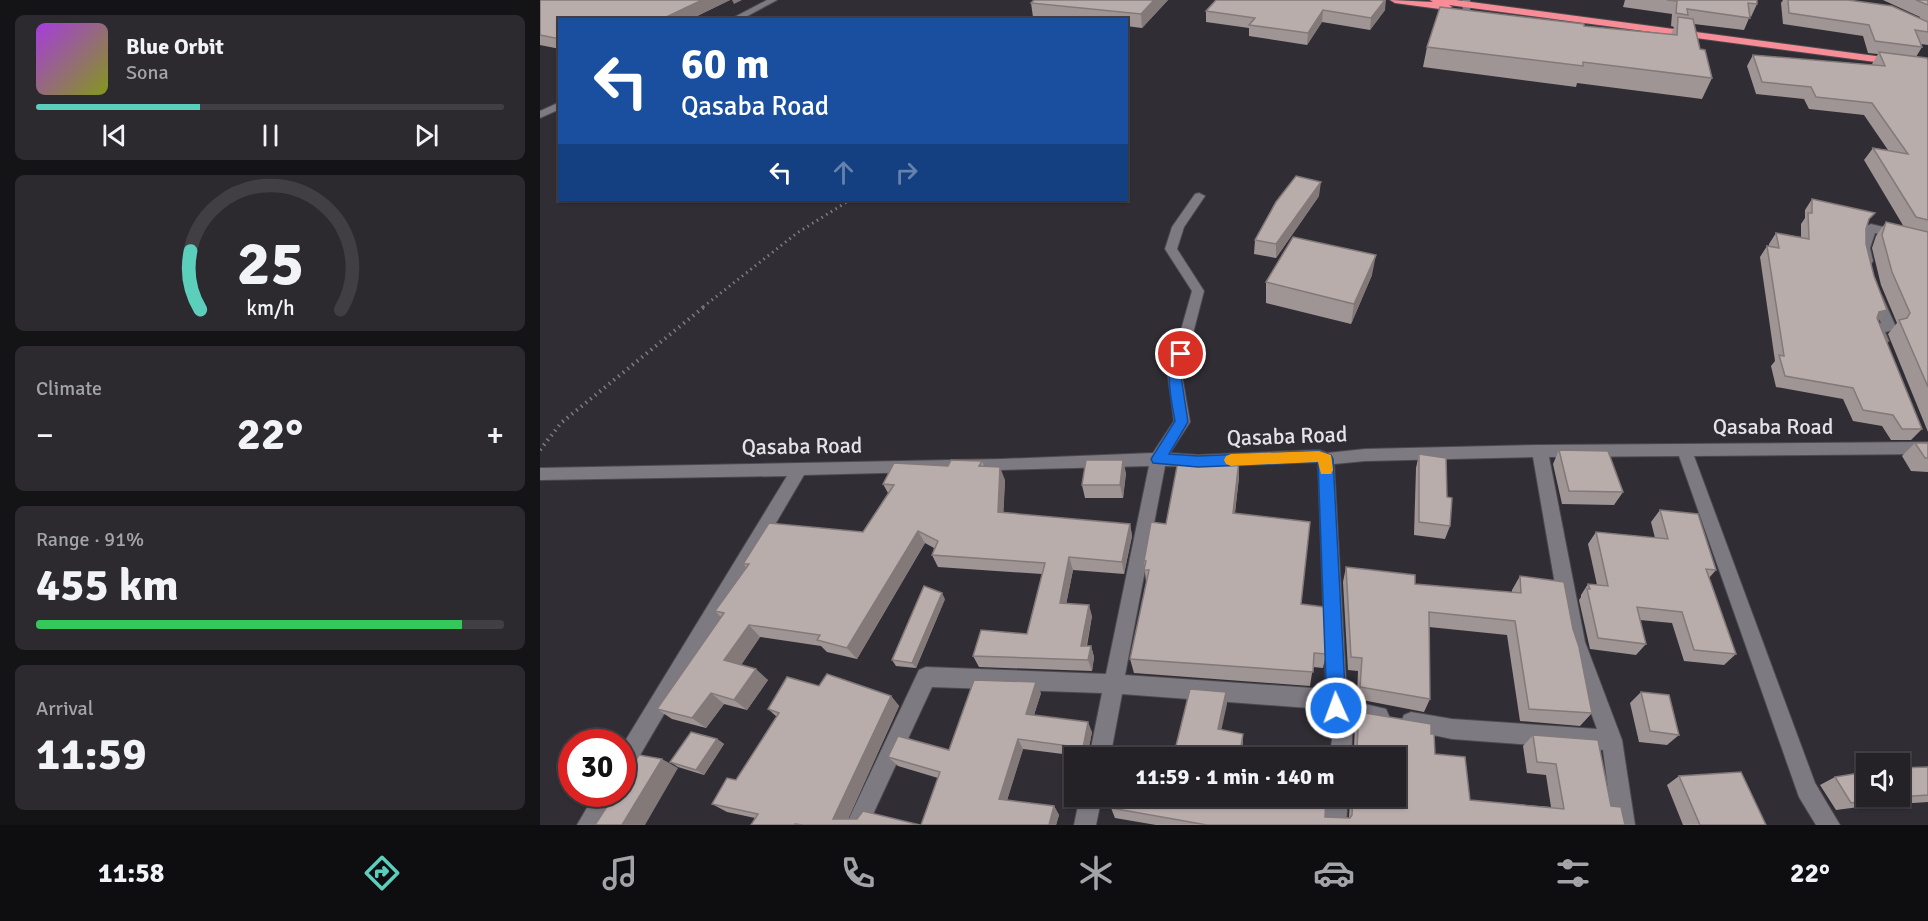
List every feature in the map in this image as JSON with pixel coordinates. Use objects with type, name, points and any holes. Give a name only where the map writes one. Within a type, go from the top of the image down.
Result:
[{"type":"highway","points":[[1395,0],[1466,5],[1928,66]]},
{"type":"highway","points":[[1435,0],[1448,3]]},
{"type":"highway","points":[[1466,5],[1928,75]]},
{"type":"highway","points":[[1637,28],[1832,60]]},
{"type":"street","points":[[738,18],[773,0]]},
{"type":"street","points":[[540,115],[558,106]]},
{"type":"street","points":[[1101,747],[1158,459],[1182,422],[1175,376],[1198,291],[1171,249],[1178,227],[1199,196]]},
{"type":"street","points":[[1887,353],[1877,328],[1889,327],[1872,282],[1864,248],[1867,227],[1928,242]]},
{"type":"street","name":"Qasaba Road","points":[[540,474],[1002,465],[1158,459],[1198,461],[1319,456],[1326,459],[1365,455],[1924,444]]},
{"type":"street","points":[[1684,448],[1807,789],[1829,825]]},
{"type":"street","points":[[1540,451],[1575,642],[1612,740],[1624,825]]},
{"type":"street","points":[[1326,459],[1336,708]]},
{"type":"street","points":[[636,743],[800,468]]},
{"type":"street","points":[[856,825],[926,677],[1114,684],[1326,699],[1336,708],[1343,722],[1341,747]]},
{"type":"street","points":[[1336,708],[1452,729],[1612,740]]},
{"type":"street","points":[[588,825],[599,807]]},
{"type":"street","points":[[1086,825],[1089,807]]},
{"type":"street","points":[[1335,825],[1336,807]]},
{"type":"path","points":[[540,450],[561,423],[668,335],[797,233],[848,201]]},
{"type":"building","points":[[540,0],[702,0],[664,18],[558,18],[558,39],[540,35]]},
{"type":"building","points":[[1034,0],[1154,0],[1141,14],[1031,3]]},
{"type":"building","points":[[1216,0],[1385,0],[1371,18],[1323,10],[1308,33],[1249,25],[1255,18],[1206,11]]},
{"type":"building","points":[[1667,0],[1757,0],[1757,4],[1748,3],[1750,18],[1687,9],[1688,15],[1676,13],[1677,1]]},
{"type":"building","points":[[1788,0],[1848,0],[1892,6],[1928,22],[1928,32],[1915,30],[1922,47],[1875,41],[1869,25],[1789,13]]},
{"type":"building","points":[[1916,0],[1928,0],[1928,5]]},
{"type":"building","points":[[1440,7],[1584,24],[1584,26],[1677,35],[1678,17],[1693,19],[1700,49],[1705,50],[1712,78],[1583,62],[1583,66],[1427,47]]},
{"type":"building","points":[[1879,52],[1927,58],[1928,60],[1928,220],[1916,217],[1873,148],[1908,154],[1872,103],[1816,97],[1811,87],[1762,82],[1753,55],[1885,66]]},
{"type":"building","points":[[1296,176],[1321,182],[1276,244],[1255,240],[1276,202]]},
{"type":"building","points":[[1812,199],[1875,213],[1869,219],[1866,229],[1866,244],[1874,276],[1887,310],[1879,312],[1877,318],[1922,429],[1902,429],[1893,415],[1863,410],[1853,388],[1785,376],[1779,355],[1784,356],[1767,246],[1779,248],[1776,233],[1809,239],[1808,213],[1812,213]]},
{"type":"building","points":[[1886,222],[1928,232],[1928,387],[1899,320],[1907,318],[1910,313],[1892,272],[1882,235]]},
{"type":"building","points":[[1293,237],[1376,255],[1354,304],[1266,282]]},
{"type":"building","points":[[1915,443],[1928,443],[1928,458],[1925,458]]},
{"type":"building","points":[[1559,450],[1608,451],[1623,492],[1569,491]]},
{"type":"building","points":[[1419,454],[1446,458],[1447,497],[1452,498],[1450,526],[1419,522]]},
{"type":"building","points":[[1179,456],[1239,460],[1233,513],[1310,522],[1301,604],[1324,607],[1326,654],[1314,653],[1313,672],[1130,659],[1149,570],[1144,570],[1146,561],[1144,561],[1151,522],[1166,524]]},
{"type":"building","points":[[951,460],[982,461],[979,466],[1000,467],[998,512],[1130,524],[1122,562],[1069,557],[1060,603],[1089,605],[1081,646],[1091,646],[1088,660],[973,656],[981,630],[1027,634],[1045,563],[932,555],[938,541],[918,531],[847,648],[817,640],[820,635],[749,625],[724,660],[756,669],[734,700],[711,693],[692,718],[657,709],[724,613],[715,611],[749,564],[743,564],[769,523],[863,532],[894,485],[883,484],[894,463],[948,466]]},
{"type":"building","points":[[1086,460],[1123,460],[1120,485],[1082,485]]},
{"type":"building","points":[[1660,510],[1698,514],[1716,570],[1706,569],[1736,654],[1694,650],[1682,612],[1637,607],[1646,644],[1598,638],[1587,589],[1590,589],[1588,584],[1608,586],[1596,532],[1668,539]]},
{"type":"building","points":[[1346,567],[1415,575],[1415,584],[1521,593],[1520,576],[1564,582],[1592,713],[1529,709],[1515,621],[1429,612],[1430,699],[1360,687],[1362,658],[1351,657]]},
{"type":"building","points":[[924,586],[942,593],[912,663],[892,660]]},
{"type":"building","points":[[827,674],[891,696],[833,819],[857,819],[863,811],[920,825],[751,825],[758,814],[712,804],[727,778],[736,780],[779,713],[768,709],[787,677],[819,686]]},
{"type":"building","points":[[974,680],[1036,682],[1026,714],[1088,722],[1083,747],[1018,739],[999,799],[1054,806],[1049,825],[921,825],[940,772],[888,757],[898,736],[949,750]]},
{"type":"building","points":[[1190,689],[1226,692],[1218,729],[1243,734],[1241,747],[1176,747]]},
{"type":"building","points":[[1641,692],[1669,695],[1679,735],[1650,731]]},
{"type":"building","points":[[1359,712],[1431,724],[1435,754],[1465,757],[1470,800],[1564,809],[1556,764],[1537,762],[1533,735],[1598,740],[1611,806],[1621,807],[1625,825],[1207,825],[1111,808],[1325,807],[1325,817],[1350,818],[1352,807],[1406,807],[1406,747],[1357,747]]},
{"type":"building","points":[[691,732],[717,739],[696,770],[670,762]]},
{"type":"building","points":[[639,755],[662,759],[636,802],[636,760]]},
{"type":"building","points":[[1928,767],[1928,795],[1910,796],[1910,768]]},
{"type":"building","points":[[1741,772],[1766,825],[1700,825],[1679,776]]},
{"type":"building","points":[[1856,774],[1856,802],[1851,803],[1835,777]]},
{"type":"building","points":[[607,807],[633,807],[622,825],[595,825]]},
{"type":"slow traffic","points":[[1231,460],[1319,456],[1326,459],[1326,470]]},
{"type":"route","points":[[1181,354],[1175,376],[1182,422],[1158,459],[1198,461],[1319,456],[1326,459],[1336,708]]}]
